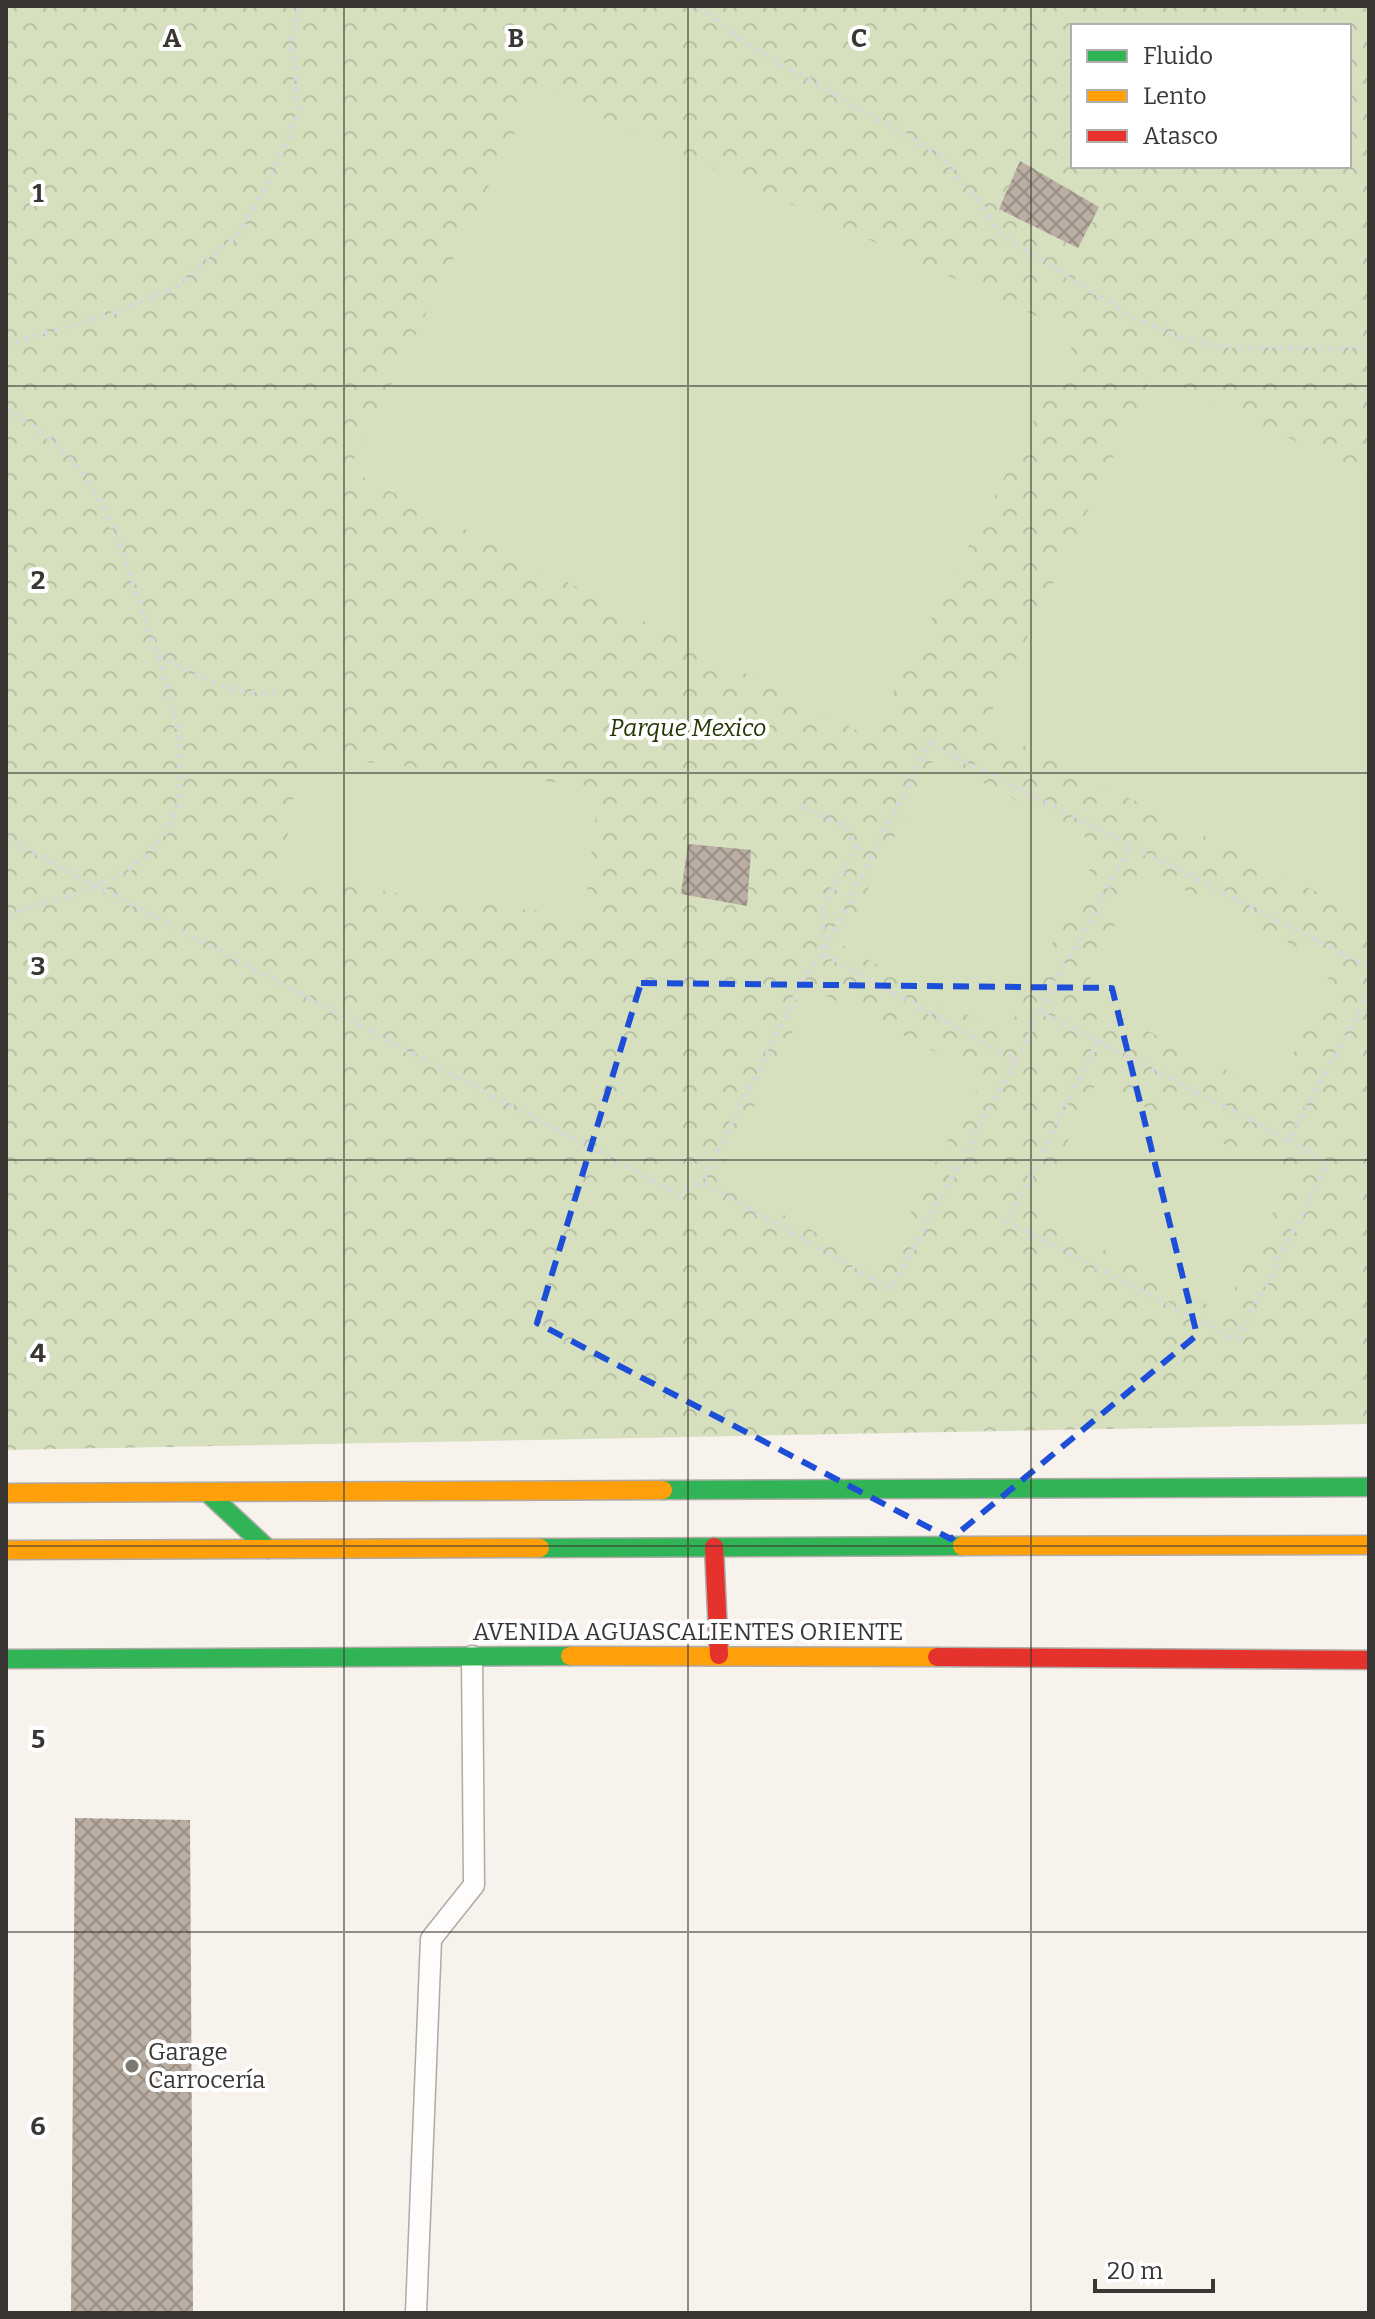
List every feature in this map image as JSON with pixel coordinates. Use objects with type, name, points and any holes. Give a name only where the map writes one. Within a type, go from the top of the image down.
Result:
[{"type":"main road","points":[[6,1493],[1369,1487]]},
{"type":"main road","points":[[209,1494],[268,1549]]},
{"type":"main road","points":[[6,1550],[1369,1545]]},
{"type":"main road","points":[[714,1547],[719,1655]]},
{"type":"main road","name":"AVENIDA AGUASCALIENTES ORIENTE","points":[[6,1659],[719,1655],[1369,1660]]},
{"type":"lane","points":[[416,2313],[431,1939],[474,1885],[472,1656]]},
{"type":"path","points":[[6,345],[104,316],[173,289],[240,233],[276,167],[299,113],[292,40],[299,6]]},
{"type":"path","points":[[700,6],[748,45],[940,155],[975,196],[1000,234],[1138,320],[1186,339],[1224,347],[1338,349],[1369,345]]},
{"type":"path","points":[[6,409],[35,425],[66,455],[97,495],[125,561],[173,700],[180,769],[176,812],[159,842],[132,868],[101,885],[6,915]]},
{"type":"path","points":[[157,655],[207,681],[255,696],[281,692]]},
{"type":"path","points":[[6,838],[101,885],[680,1195],[702,1182],[810,968],[823,954],[929,743],[1369,967]]},
{"type":"path","points":[[801,807],[847,827],[857,848],[822,907],[823,954]]},
{"type":"path","points":[[702,1182],[891,1289],[1130,847]]},
{"type":"path","points":[[823,954],[1016,1060]]},
{"type":"path","points":[[1289,1140],[1369,993]]},
{"type":"path","points":[[1040,1011],[1098,1041],[1289,1140],[1328,1164],[1237,1340],[1008,1222],[1098,1041]]},
{"type":"highlighted area","points":[[641,983],[1112,988],[1197,1335],[951,1539],[537,1323]]},
{"type":"green space","name":"Parque Mexico","points":[[6,6],[1369,6],[1369,1424],[6,1450]]},
{"type":"green space","points":[[537,88],[1078,335],[870,737],[349,470]]},
{"type":"green space","points":[[1153,373],[1369,476],[1369,918],[985,726]]},
{"type":"green space","points":[[300,755],[599,787],[584,917],[281,878]]},
{"type":"green space","points":[[935,757],[1102,846],[1005,1036],[840,944]]},
{"type":"green space","points":[[1141,868],[1334,966],[1275,1094],[1081,998]]},
{"type":"green space","points":[[815,990],[984,1077],[931,1170],[883,1269],[716,1178]]},
{"type":"green space","points":[[1096,1084],[1292,1176],[1222,1312],[1033,1212]]},
{"type":"green space","points":[[1369,1102],[1369,1139],[1355,1132]]},
{"type":"building","points":[[1020,161],[1099,207],[1078,248],[999,209]]},
{"type":"building","points":[[688,844],[751,850],[747,906],[681,894]]},
{"type":"building","name":"Garage Carrocería","points":[[75,1818],[190,1820],[193,2313],[71,2313]]},
{"type":"traffic: fast","points":[[663,1490],[1369,1487]]},
{"type":"traffic: fast","points":[[209,1494],[268,1549]]},
{"type":"traffic: fast","points":[[540,1548],[962,1546]]},
{"type":"traffic: fast","points":[[6,1659],[570,1656]]},
{"type":"traffic: slow","points":[[6,1493],[663,1490]]},
{"type":"traffic: slow","points":[[962,1546],[1369,1545]]},
{"type":"traffic: slow","points":[[6,1550],[540,1548]]},
{"type":"traffic: slow","points":[[570,1656],[937,1657]]},
{"type":"traffic: jam","points":[[714,1547],[719,1655]]},
{"type":"traffic: jam","points":[[937,1657],[1369,1660]]},
{"type":"place","name":"Garage Carrocería","points":[[132,2066]]}]
